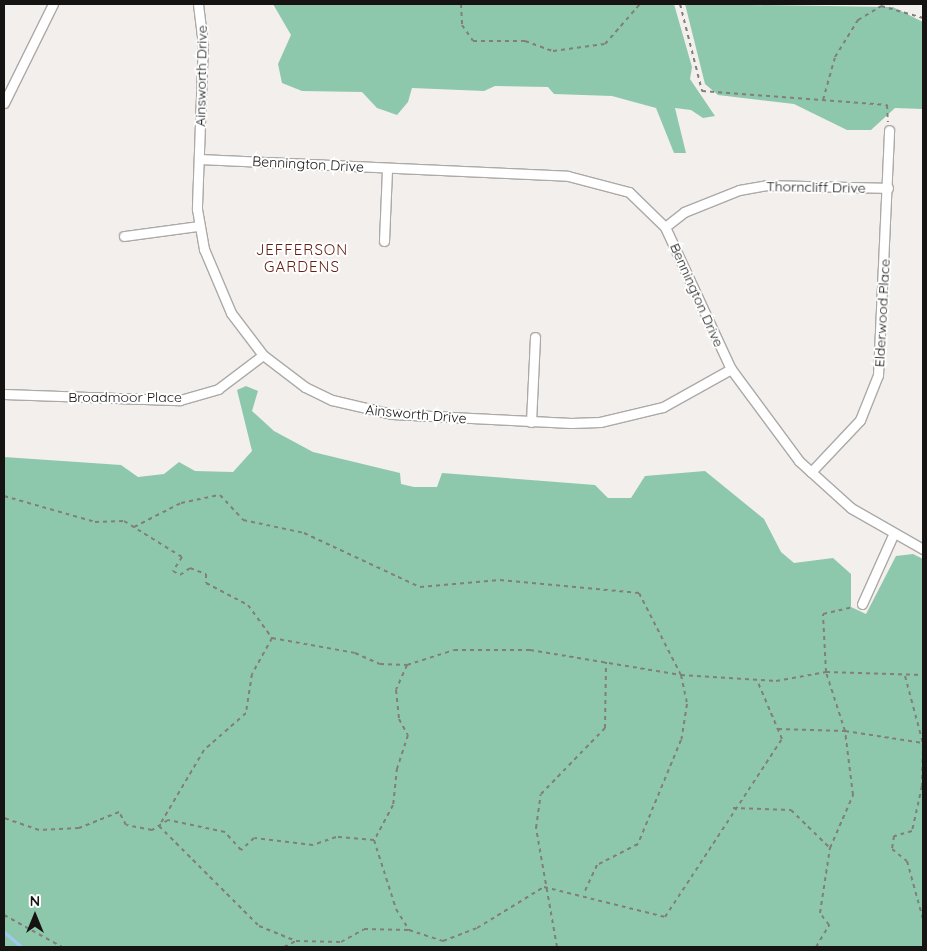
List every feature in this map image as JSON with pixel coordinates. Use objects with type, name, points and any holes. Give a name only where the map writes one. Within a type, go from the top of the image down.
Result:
[{"type":"street","points":[[4,103],[53,4]]},
{"type":"street","name":"Ainsworth Drive","points":[[198,4],[203,42],[198,226],[215,283],[231,313],[264,355],[305,387],[362,410],[531,422],[600,422],[663,408],[731,369]]},
{"type":"street","name":"Elderwood Place","points":[[811,472],[870,403],[881,348],[889,130]]},
{"type":"street","name":"Bennington Drive","points":[[199,159],[596,180],[629,192],[665,227],[731,369],[811,472],[851,508],[893,535],[923,548]]},
{"type":"street","points":[[384,241],[387,169]]},
{"type":"street","name":"Thorncliff Drive","points":[[665,227],[684,212],[739,190],[767,185],[888,188]]},
{"type":"street","points":[[124,236],[198,226]]},
{"type":"street","points":[[531,422],[535,336]]},
{"type":"street","name":"Broadmoor Place","points":[[4,394],[180,400],[218,389],[264,355]]},
{"type":"street","points":[[862,604],[893,535]]},
{"type":"path","points":[[421,4],[433,4]]},
{"type":"path","points":[[462,4],[462,24],[473,41],[525,41],[553,51],[605,44],[640,4]]},
{"type":"path","points":[[680,4],[702,91],[888,105],[889,130]]},
{"type":"path","points":[[823,100],[835,57],[858,20],[881,6],[923,18]]},
{"type":"path","points":[[133,528],[181,503],[220,495],[243,520],[304,532],[420,587],[500,580],[640,593],[681,674],[687,704],[680,740],[638,844],[597,865],[584,894]]},
{"type":"path","points":[[4,496],[94,522],[124,522],[182,557],[173,571],[180,575],[190,568],[206,574],[206,583],[248,605],[272,638],[355,653],[380,664],[407,665],[454,650],[530,650],[681,674],[758,680],[826,672],[905,676],[923,675]]},
{"type":"path","points":[[816,947],[829,925],[820,914],[830,848],[852,795],[845,731],[826,672],[823,614],[862,604]]},
{"type":"path","points":[[159,826],[204,750],[246,713],[252,674],[272,638]]},
{"type":"path","points":[[557,947],[544,887],[536,828],[541,794],[605,728],[606,662]]},
{"type":"path","points":[[407,665],[396,690],[399,719],[408,735],[397,768],[393,806],[374,840],[396,909],[408,930]]},
{"type":"path","points":[[905,676],[923,743],[923,777],[912,831],[894,836],[892,849],[906,861],[923,919]]},
{"type":"path","points":[[284,947],[296,942],[341,942],[364,929],[408,930],[443,941],[476,928],[544,887],[584,894],[664,917],[732,808],[782,739],[758,680]]},
{"type":"path","points":[[778,729],[845,731],[923,743]]},
{"type":"path","points":[[732,808],[791,810],[830,848]]},
{"type":"path","points":[[4,818],[47,830],[79,828],[119,812],[126,825],[152,830],[168,820],[225,832],[241,850],[254,838],[313,845],[336,836],[374,840]]},
{"type":"path","points":[[159,826],[259,926],[296,942]]},
{"type":"path","points":[[4,915],[62,947]]},
{"type":"green space","points":[[273,4],[674,4],[692,67],[690,79],[715,116],[703,118],[691,110],[675,108],[686,153],[674,153],[656,108],[612,96],[554,94],[548,87],[495,86],[484,91],[412,88],[408,102],[397,115],[377,108],[362,92],[302,91],[282,83],[278,64],[291,35]]},
{"type":"green space","points":[[685,4],[893,7],[923,22],[923,109],[895,108],[871,130],[847,130],[794,104],[718,95],[705,84]]},
{"type":"green space","points":[[246,386],[258,391],[252,411],[274,431],[313,452],[400,473],[401,484],[414,487],[437,487],[442,473],[595,485],[608,498],[631,498],[645,476],[705,471],[764,519],[781,552],[794,563],[833,558],[851,574],[851,607],[866,614],[896,556],[913,554],[923,559],[923,947],[4,947],[4,457],[121,465],[138,477],[164,474],[179,462],[195,471],[233,472],[252,451],[237,390]]},
{"type":"waterway","points":[[4,932],[22,947]]},
{"type":"district","name":"JEFFERSON GARDENS","points":[[302,258]]}]
